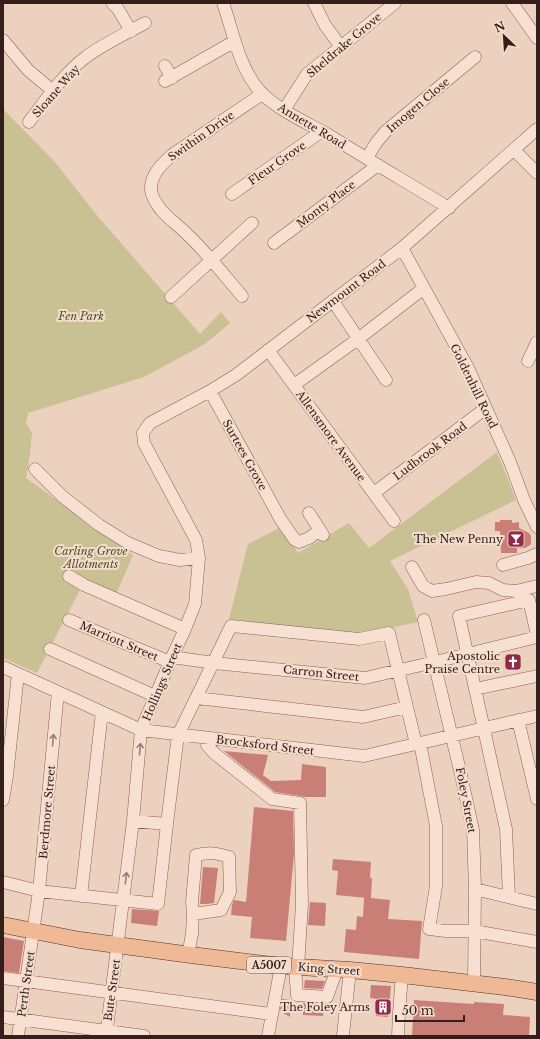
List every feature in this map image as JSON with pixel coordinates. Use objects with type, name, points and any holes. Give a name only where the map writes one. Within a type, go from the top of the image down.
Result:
[{"type":"main road","name":"King Street","points":[[3,926],[80,940],[188,955],[291,966],[344,969],[402,975],[537,992]]},
{"type":"street","points":[[112,3],[118,9],[131,31]]},
{"type":"street","name":"Annette Road","points":[[223,3],[241,60],[247,73],[262,94],[284,110],[322,131],[449,208]]},
{"type":"street","points":[[314,3],[325,25],[341,47]]},
{"type":"street","name":"Sheldrake Grove","points":[[284,110],[307,74],[395,3]]},
{"type":"street","points":[[512,3],[537,38]]},
{"type":"street","name":"Sloane Way","points":[[29,122],[53,91],[85,58],[145,23]]},
{"type":"street","points":[[3,40],[28,70],[53,91]]},
{"type":"street","points":[[165,66],[169,80],[235,41]]},
{"type":"street","name":"Imogen Close","points":[[367,158],[376,143],[386,131],[475,57]]},
{"type":"street","name":"Swithin Drive","points":[[242,296],[212,260],[163,212],[154,201],[151,191],[152,180],[160,168],[172,155],[262,94]]},
{"type":"street","name":"Newmount Road","points":[[143,433],[150,423],[210,391],[236,375],[402,248],[537,129]]},
{"type":"street","name":"Fleur Grove","points":[[232,194],[322,131]]},
{"type":"street","points":[[514,150],[537,173]]},
{"type":"street","name":"Monty Place","points":[[274,243],[378,165]]},
{"type":"street","points":[[170,297],[252,223]]},
{"type":"street","name":"Goldenhill Road","points":[[402,248],[468,368],[537,527]]},
{"type":"street","points":[[294,385],[358,339],[424,288]]},
{"type":"street","points":[[333,301],[386,380]]},
{"type":"street","points":[[528,361],[537,342]]},
{"type":"street","name":"Allensmore Avenue","points":[[268,350],[394,521]]},
{"type":"street","name":"Surtees Grove","points":[[210,391],[281,520],[295,540],[299,542],[322,532],[309,513]]},
{"type":"street","name":"Ludbrook Road","points":[[374,493],[486,408]]},
{"type":"street","name":"Hollings Street","points":[[118,945],[133,821],[141,730],[195,604],[199,558],[196,540],[144,443],[143,433]]},
{"type":"street","points":[[35,469],[62,496],[99,525],[128,543],[159,556],[180,560],[199,558]]},
{"type":"street","points":[[503,565],[537,554]]},
{"type":"street","points":[[412,567],[423,586],[432,591],[476,582],[489,583],[502,590],[516,591],[537,586]]},
{"type":"street","points":[[69,576],[84,585],[185,629]]},
{"type":"street","points":[[508,897],[506,829],[459,616],[529,600],[537,636]]},
{"type":"street","name":"Marriott Street","points":[[69,620],[171,660]]},
{"type":"street","name":"Foley Street","points":[[424,620],[473,830],[475,889],[474,983]]},
{"type":"street","points":[[3,882],[39,891],[158,904],[166,824],[178,735],[232,626],[359,639],[389,633],[407,707],[418,743],[436,826],[436,886],[429,929],[446,931],[474,931],[537,942]]},
{"type":"street","name":"Carron Street","points":[[171,660],[214,662],[365,678],[537,636]]},
{"type":"street","points":[[50,649],[155,696]]},
{"type":"street","name":"Brocksford Street","points":[[3,668],[141,730],[364,756],[537,716]]},
{"type":"street","points":[[3,800],[18,674]]},
{"type":"street","points":[[475,689],[537,676]]},
{"type":"street","name":"Berdmore Street","points":[[33,932],[39,891],[58,692]]},
{"type":"street","points":[[196,698],[363,717],[407,707]]},
{"type":"street","points":[[81,896],[102,712]]},
{"type":"street","points":[[518,720],[537,800]]},
{"type":"street","points":[[207,738],[207,745],[214,753],[272,799],[300,803],[302,904],[291,966],[271,1014],[268,1036]]},
{"type":"street","points":[[133,821],[166,824]]},
{"type":"street","points":[[188,955],[192,934],[192,902],[196,855],[206,853],[220,854],[229,857],[230,892],[221,910],[193,914]]},
{"type":"street","points":[[475,889],[537,904]]},
{"type":"street","name":"Perth Street","points":[[18,1036],[33,932]]},
{"type":"street","name":"Bute Street","points":[[106,1034],[118,945]]},
{"type":"street","points":[[291,966],[297,995],[327,997],[344,969]]},
{"type":"street","points":[[344,969],[344,1035]]},
{"type":"street","points":[[398,1036],[402,975]]},
{"type":"street","points":[[3,978],[271,1014]]},
{"type":"street","points":[[3,1017],[106,1034],[144,1036]]},
{"type":"green space","name":"Fen Park","points":[[3,109],[55,162],[95,213],[200,334],[221,312],[230,323],[205,344],[144,377],[28,413],[26,423],[32,433],[26,478],[133,555],[115,597],[84,582],[37,673],[3,658]]},
{"type":"green space","points":[[497,452],[516,500],[390,561],[408,589],[418,622],[355,635],[229,619],[248,544],[281,527],[298,553],[349,523],[369,548]]},
{"type":"building","name":"The New Penny","points":[[500,520],[512,520],[512,523],[519,522],[519,528],[529,533],[531,536],[530,545],[525,548],[517,548],[517,553],[501,553],[500,531],[495,531],[495,522],[500,522]]},
{"type":"building","points":[[224,751],[268,755],[263,775],[271,781],[301,780],[302,764],[326,767],[326,797],[305,797],[275,792]]},
{"type":"building","points":[[254,807],[293,811],[294,854],[286,941],[250,938],[252,917],[231,915],[234,900],[246,902]]},
{"type":"building","points":[[333,859],[371,862],[371,898],[390,900],[388,919],[422,921],[419,959],[344,952],[346,929],[356,930],[357,916],[363,917],[364,898],[367,898],[336,895],[338,871],[332,870]]},
{"type":"building","points":[[203,867],[218,868],[214,903],[200,904]]},
{"type":"building","points":[[310,902],[326,903],[325,926],[308,925]]},
{"type":"building","points":[[132,909],[159,911],[157,926],[131,923]]},
{"type":"building","points":[[3,937],[24,941],[19,973],[3,971]]},
{"type":"building","points":[[305,980],[325,981],[322,989],[304,988]]},
{"type":"building","name":"The Foley Arms","points":[[371,985],[391,986],[388,1017],[376,1016],[377,999],[370,998]]},
{"type":"building","points":[[282,999],[290,1000],[290,1017],[280,1011]]},
{"type":"building","points":[[414,1000],[474,1004],[474,1002],[504,1004],[503,1015],[530,1017],[529,1036],[412,1036]]},
{"type":"building","points":[[303,1003],[324,1004],[323,1016],[303,1015]]},
{"type":"place","name":"The New Penny","points":[[516,539]]},
{"type":"place","name":"Apostolic Praise Centre","points":[[513,662]]},
{"type":"place","name":"The Foley Arms","points":[[383,1007]]},
{"type":"park label","name":"Carling Grove Allotments","points":[[91,557]]}]
